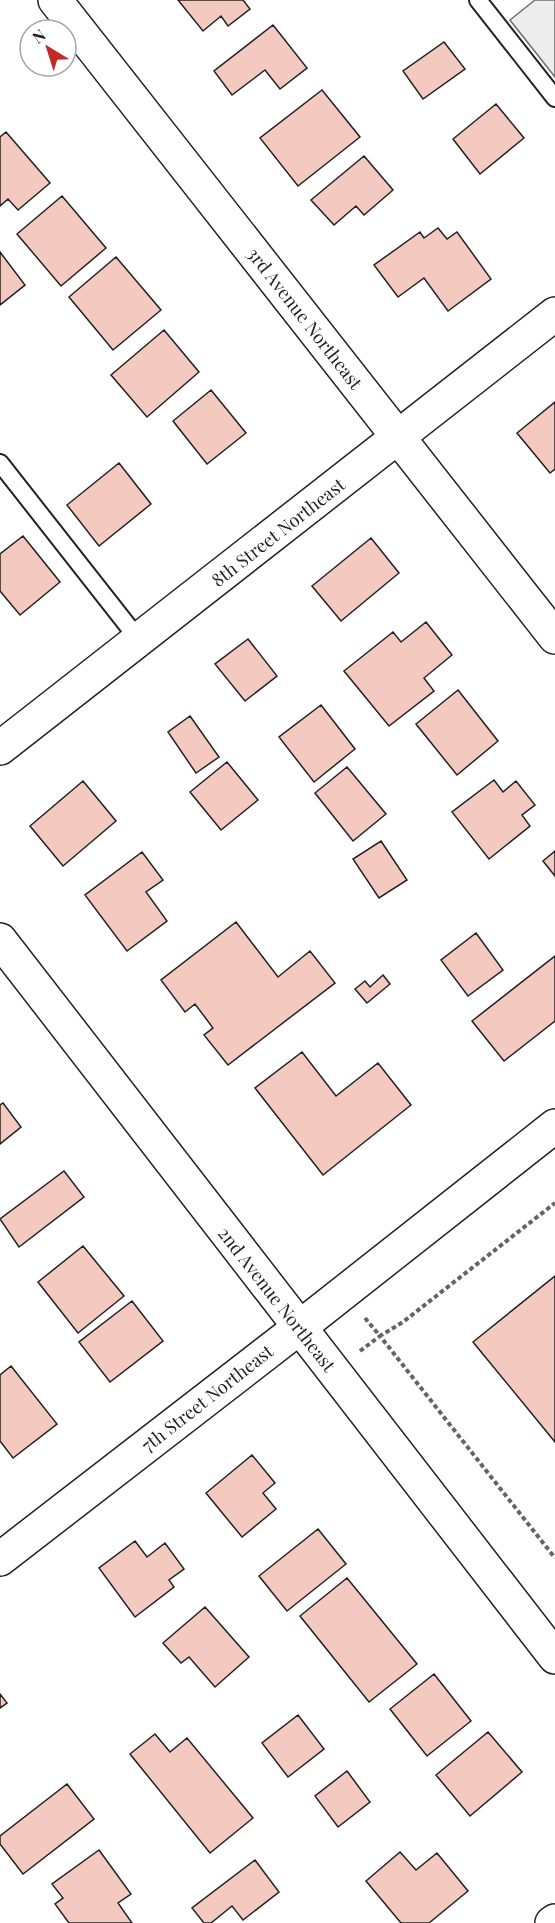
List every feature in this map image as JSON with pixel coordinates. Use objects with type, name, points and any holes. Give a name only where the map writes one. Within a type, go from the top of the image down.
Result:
[{"type":"street","name":"3rd Avenue Northeast","points":[[55,0],[555,637]]},
{"type":"street","name":"8th Street Northeast","points":[[0,748],[555,314]]},
{"type":"street","name":"2nd Avenue Northeast","points":[[0,940],[555,1657]]},
{"type":"street","name":"7th Street Northeast","points":[[0,1559],[555,1126]]},
{"type":"lane","points":[[478,0],[555,98]]},
{"type":"lane","points":[[0,463],[139,640]]},
{"type":"path","points":[[333,1371],[403,1322],[555,1203]]},
{"type":"path","points":[[344,1291],[555,1558]]},
{"type":"shaded area","points":[[535,0],[555,0],[555,77],[510,20]]},
{"type":"building","points":[[178,0],[243,0],[250,9],[228,26],[221,16],[203,31]]},
{"type":"building","points":[[273,25],[307,68],[280,89],[265,70],[232,95],[214,71]]},
{"type":"building","points":[[444,42],[465,69],[423,99],[403,71]]},
{"type":"building","points":[[322,90],[360,137],[298,186],[260,138]]},
{"type":"building","points":[[496,104],[524,138],[480,174],[453,139]]},
{"type":"building","points":[[6,132],[50,183],[18,210],[8,199],[0,206],[0,137]]},
{"type":"building","points":[[364,156],[393,190],[364,215],[356,206],[334,225],[311,200]]},
{"type":"building","points":[[62,196],[106,248],[61,286],[17,234]]},
{"type":"building","points":[[438,228],[447,239],[457,232],[491,279],[448,311],[424,278],[398,297],[374,265],[420,232],[424,238]]},
{"type":"building","points":[[0,252],[25,285],[0,305]]},
{"type":"building","points":[[116,257],[161,310],[113,350],[69,297]]},
{"type":"building","points":[[164,330],[199,372],[147,417],[111,375]]},
{"type":"building","points":[[211,390],[246,433],[207,464],[173,421]]},
{"type":"building","points":[[555,402],[555,469],[550,473],[517,433]]},
{"type":"building","points":[[119,463],[151,504],[99,546],[67,505]]},
{"type":"building","points":[[23,536],[60,582],[20,615],[0,591],[0,554]]},
{"type":"building","points":[[371,538],[399,573],[341,621],[312,586]]},
{"type":"building","points":[[426,622],[452,655],[424,678],[434,691],[389,726],[344,671],[393,632],[401,642]]},
{"type":"building","points":[[248,639],[277,676],[245,701],[215,664]]},
{"type":"building","points":[[458,690],[498,741],[457,775],[416,724]]},
{"type":"building","points":[[321,705],[355,749],[314,782],[279,737]]},
{"type":"building","points":[[190,716],[219,757],[196,773],[168,732]]},
{"type":"building","points":[[227,762],[258,800],[221,830],[190,792]]},
{"type":"building","points":[[347,767],[386,814],[353,841],[315,793]]},
{"type":"building","points":[[494,780],[503,792],[516,781],[535,805],[522,815],[530,826],[489,859],[452,812]]},
{"type":"building","points":[[83,781],[116,821],[63,866],[30,826]]},
{"type":"building","points":[[381,841],[407,880],[379,898],[353,859]]},
{"type":"building","points":[[555,851],[555,876],[543,861]]},
{"type":"building","points":[[142,852],[163,880],[146,892],[167,921],[127,951],[85,895]]},
{"type":"building","points":[[236,922],[278,977],[310,951],[335,983],[228,1065],[204,1035],[213,1028],[195,1004],[185,1012],[161,980]]},
{"type":"building","points":[[476,933],[503,970],[468,996],[441,960]]},
{"type":"building","points":[[555,956],[555,1021],[504,1061],[472,1021]]},
{"type":"building","points":[[383,975],[390,984],[367,1003],[355,989],[365,981],[370,987]]},
{"type":"building","points":[[302,1052],[336,1096],[378,1063],[411,1105],[323,1175],[255,1088]]},
{"type":"building","points":[[3,1103],[21,1127],[0,1144],[0,1105]]},
{"type":"building","points":[[64,1171],[84,1197],[19,1247],[0,1219]]},
{"type":"building","points":[[83,1246],[124,1296],[78,1333],[38,1282]]},
{"type":"building","points":[[555,1276],[555,1442],[473,1342]]},
{"type":"building","points":[[132,1301],[163,1341],[110,1382],[79,1342]]},
{"type":"building","points":[[11,1366],[57,1424],[13,1458],[0,1441],[0,1375]]},
{"type":"building","points":[[252,1455],[275,1483],[263,1493],[276,1509],[242,1537],[206,1493]]},
{"type":"building","points":[[318,1529],[346,1564],[287,1611],[259,1576]]},
{"type":"building","points":[[135,1541],[147,1557],[165,1543],[184,1569],[169,1580],[174,1587],[135,1617],[99,1568]]},
{"type":"building","points":[[347,1578],[417,1664],[369,1702],[300,1616]]},
{"type":"building","points":[[205,1607],[249,1657],[215,1687],[189,1657],[181,1663],[163,1643]]},
{"type":"building","points":[[434,1674],[471,1721],[427,1756],[390,1709]]},
{"type":"building","points":[[0,1694],[7,1703],[0,1708]]},
{"type":"building","points":[[298,1715],[324,1749],[288,1777],[262,1743]]},
{"type":"building","points":[[488,1732],[522,1772],[470,1816],[436,1775]]},
{"type":"building","points":[[155,1734],[170,1752],[187,1738],[253,1818],[210,1853],[130,1754]]},
{"type":"building","points":[[347,1771],[370,1802],[338,1827],[315,1796]]},
{"type":"building","points":[[67,1784],[94,1819],[23,1874],[0,1844],[0,1836]]},
{"type":"building","points":[[99,1850],[131,1894],[118,1903],[132,1923],[69,1923],[55,1904],[63,1898],[52,1884]]},
{"type":"building","points":[[400,1852],[416,1870],[437,1853],[468,1891],[429,1923],[401,1923],[366,1881]]},
{"type":"building","points":[[255,1860],[279,1892],[243,1920],[232,1906],[211,1923],[204,1923],[192,1908]]}]
